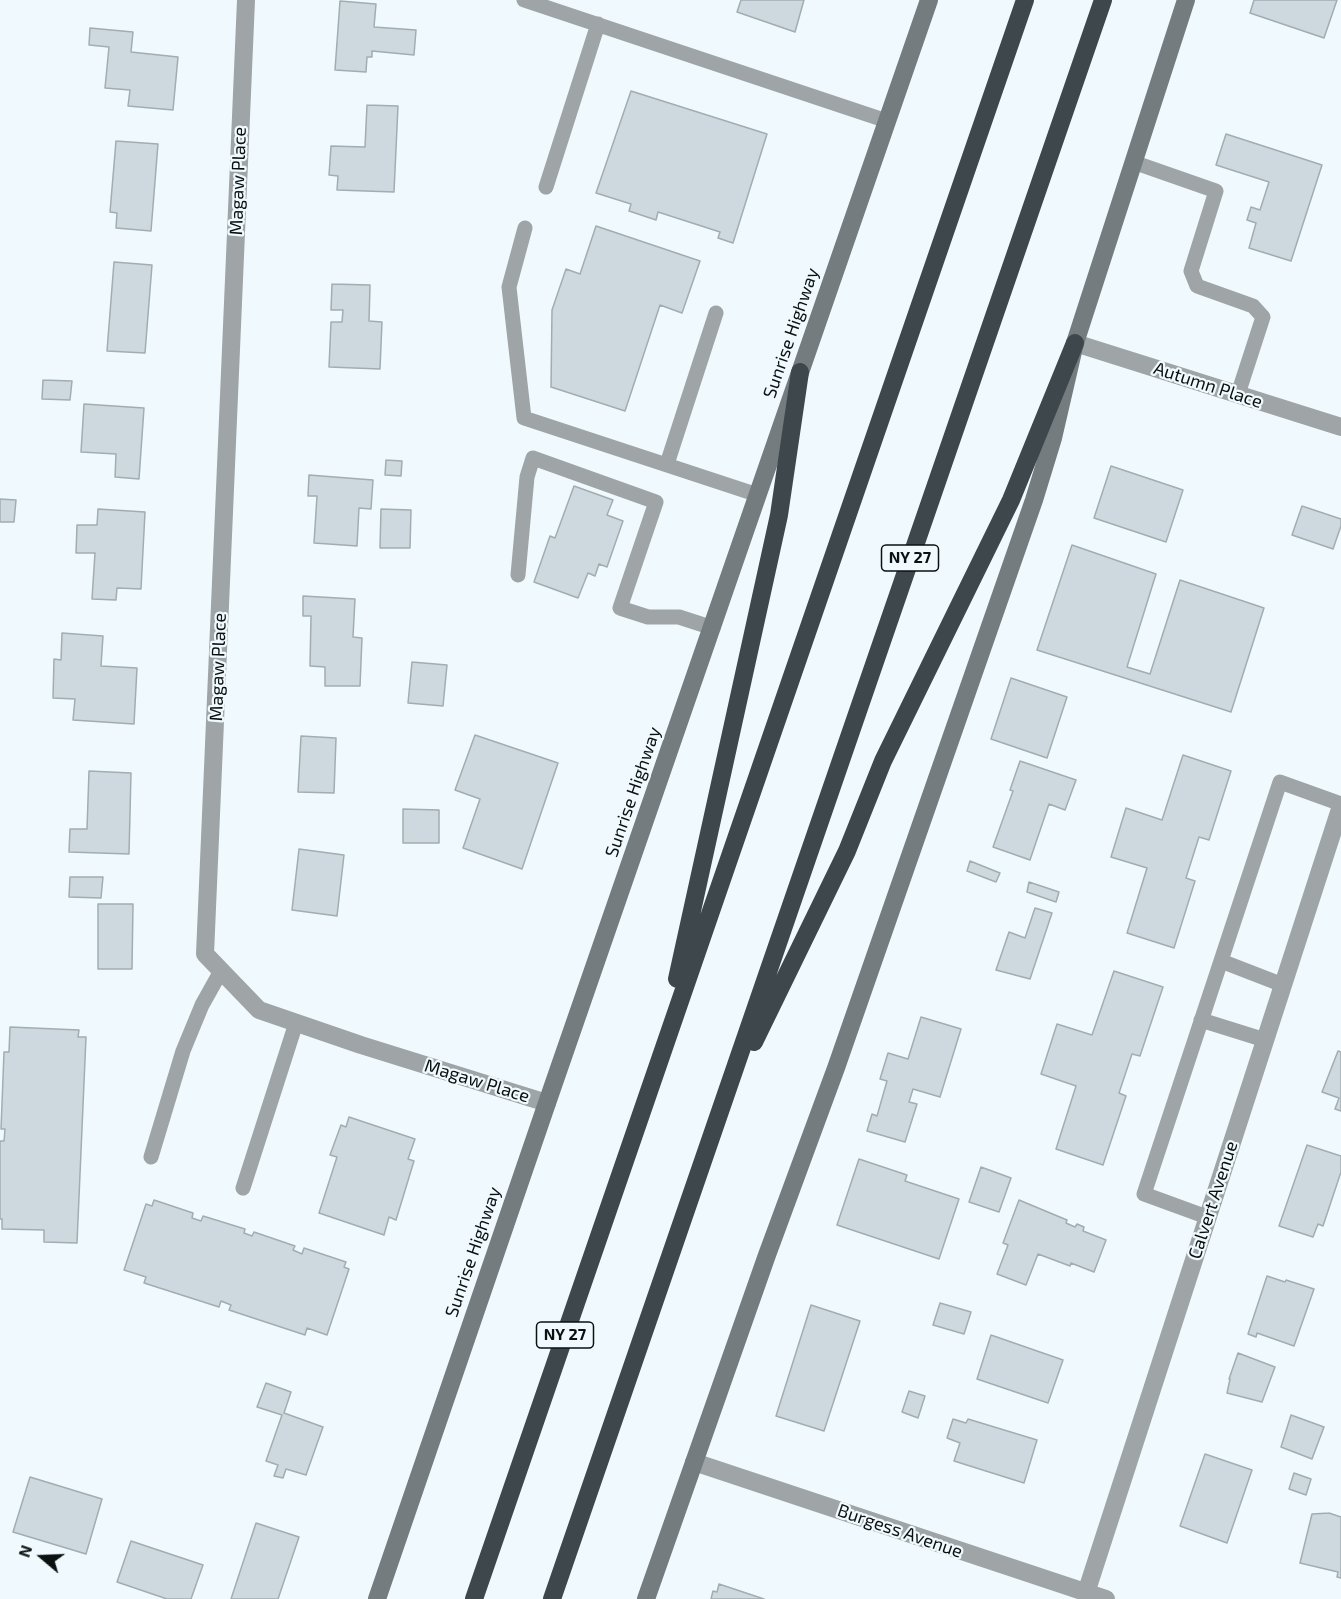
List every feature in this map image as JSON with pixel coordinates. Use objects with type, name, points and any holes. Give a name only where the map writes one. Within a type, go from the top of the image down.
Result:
[{"type":"highway","name":"NY 27","points":[[474,1599],[1025,0]]},
{"type":"highway","name":"NY 27","points":[[552,1599],[1102,0]]},
{"type":"highway","points":[[718,1117],[847,851],[883,761],[1011,500],[1076,343]]},
{"type":"highway","points":[[656,1071],[728,755],[779,515],[800,372]]},
{"type":"main road","name":"Sunrise Highway","points":[[377,1599],[929,0]]},
{"type":"main road","points":[[646,1599],[1030,511],[1053,438],[1076,343],[1186,0]]},
{"type":"street","name":"Magaw Place","points":[[246,0],[205,954],[259,1010],[361,1045],[547,1102]]},
{"type":"street","name":"Autumn Place","points":[[1076,343],[1341,427]]},
{"type":"street","name":"Calvert Avenue","points":[[1086,1593],[1341,805]]},
{"type":"street","name":"Burgess Avenue","points":[[694,1462],[1106,1599]]},
{"type":"lane","points":[[524,0],[887,121]]},
{"type":"lane","points":[[546,187],[598,24]]},
{"type":"lane","points":[[1133,162],[1216,191],[1191,271],[1197,286],[1253,306],[1263,317],[1238,394]]},
{"type":"lane","points":[[525,228],[509,287],[525,418],[758,495]]},
{"type":"lane","points":[[667,464],[716,313]]},
{"type":"lane","points":[[518,575],[527,477],[533,458],[656,502],[620,608],[648,617],[679,617],[712,628]]},
{"type":"lane","points":[[1208,1217],[1144,1194],[1280,782],[1341,805]]},
{"type":"lane","points":[[1221,961],[1283,985]]},
{"type":"lane","points":[[151,1156],[183,1051],[202,1005],[221,971]]},
{"type":"lane","points":[[1201,1020],[1265,1040]]},
{"type":"lane","points":[[243,1188],[296,1023]]},
{"type":"building","points":[[741,0],[804,0],[795,32],[737,12]]},
{"type":"building","points":[[1254,0],[1337,0],[1324,38],[1250,13]]},
{"type":"building","points":[[340,1],[376,4],[374,27],[416,30],[414,55],[372,51],[372,57],[367,57],[366,72],[335,70]]},
{"type":"building","points":[[90,28],[133,32],[131,52],[178,57],[173,110],[128,106],[130,90],[105,88],[109,47],[89,45]]},
{"type":"building","points":[[631,91],[767,134],[733,243],[718,238],[720,232],[658,212],[656,220],[629,211],[631,204],[596,193]]},
{"type":"building","points":[[367,105],[398,106],[394,192],[337,190],[338,176],[329,175],[331,146],[365,147]]},
{"type":"building","points":[[1226,134],[1322,165],[1291,261],[1249,248],[1256,223],[1247,220],[1251,207],[1260,210],[1269,182],[1216,165]]},
{"type":"building","points":[[116,141],[158,144],[151,231],[116,228],[117,213],[110,212]]},
{"type":"building","points":[[596,226],[700,261],[682,313],[660,305],[625,411],[551,387],[552,310],[566,269],[580,274]]},
{"type":"building","points":[[114,262],[152,265],[145,353],[107,351]]},
{"type":"building","points":[[332,284],[370,285],[369,321],[382,322],[380,369],[329,367],[331,322],[342,322],[343,310],[331,310]]},
{"type":"building","points":[[43,380],[72,381],[70,400],[42,399]]},
{"type":"building","points":[[84,404],[144,408],[139,479],[115,477],[116,454],[81,452]]},
{"type":"building","points":[[386,460],[402,461],[401,476],[385,475]]},
{"type":"building","points":[[1111,466],[1183,490],[1166,542],[1094,518]]},
{"type":"building","points":[[309,475],[373,480],[371,509],[359,508],[357,546],[314,543],[317,496],[308,496]]},
{"type":"building","points":[[574,486],[613,500],[607,515],[623,521],[607,567],[599,564],[595,576],[588,573],[578,598],[534,582],[550,536],[555,538]]},
{"type":"building","points":[[0,499],[16,500],[14,522],[0,522]]},
{"type":"building","points":[[1302,506],[1341,519],[1341,526],[1333,549],[1292,535]]},
{"type":"building","points":[[98,509],[145,512],[141,589],[117,588],[116,600],[92,599],[95,553],[76,553],[77,525],[97,525]]},
{"type":"building","points":[[381,509],[411,510],[410,548],[380,548]]},
{"type":"building","points":[[1072,545],[1156,574],[1127,667],[1150,674],[1180,580],[1264,608],[1231,712],[1037,650]]},
{"type":"building","points":[[303,596],[355,599],[353,637],[362,638],[360,686],[325,686],[325,667],[310,666],[311,616],[303,616]]},
{"type":"building","points":[[62,633],[103,636],[101,666],[137,668],[134,724],[73,720],[75,699],[53,698],[54,659],[61,660]]},
{"type":"building","points":[[412,662],[447,665],[443,706],[408,703]]},
{"type":"building","points":[[1011,678],[1067,697],[1047,758],[991,739]]},
{"type":"building","points":[[475,735],[558,763],[522,869],[463,848],[480,799],[455,790]]},
{"type":"building","points":[[301,736],[336,738],[334,793],[298,792]]},
{"type":"building","points":[[1183,755],[1231,771],[1209,840],[1199,837],[1186,878],[1195,881],[1174,948],[1127,933],[1147,868],[1111,857],[1126,808],[1162,820]]},
{"type":"building","points":[[1020,761],[1076,780],[1065,810],[1049,804],[1030,860],[993,847],[1013,791],[1010,790]]},
{"type":"building","points":[[89,771],[131,773],[129,854],[69,852],[70,829],[87,829]]},
{"type":"building","points":[[403,809],[439,810],[439,843],[403,843]]},
{"type":"building","points":[[299,849],[344,855],[337,916],[292,910]]},
{"type":"building","points":[[970,861],[1000,873],[996,882],[967,871]]},
{"type":"building","points":[[70,877],[103,877],[101,898],[69,897]]},
{"type":"building","points":[[1029,882],[1059,892],[1056,902],[1027,892]]},
{"type":"building","points":[[98,904],[133,904],[132,969],[98,969]]},
{"type":"building","points":[[1035,908],[1052,913],[1030,979],[996,970],[1009,932],[1025,938]]},
{"type":"building","points":[[1114,971],[1163,987],[1140,1056],[1132,1054],[1119,1093],[1126,1096],[1103,1165],[1056,1149],[1076,1086],[1041,1074],[1057,1024],[1092,1035]]},
{"type":"building","points":[[921,1017],[961,1029],[940,1097],[913,1089],[909,1102],[917,1104],[905,1142],[867,1131],[872,1114],[877,1116],[887,1081],[880,1079],[888,1053],[908,1059]]},
{"type":"building","points":[[10,1027],[79,1030],[78,1037],[86,1037],[77,1243],[44,1242],[44,1230],[2,1229],[0,1141],[4,1141],[5,1129],[1,1129],[4,1052],[9,1052]]},
{"type":"building","points":[[1338,1051],[1341,1052],[1341,1111],[1335,1109],[1339,1098],[1322,1092]]},
{"type":"building","points":[[349,1117],[415,1139],[408,1159],[414,1161],[396,1220],[389,1217],[384,1235],[319,1213],[337,1157],[330,1155],[341,1125],[346,1127]]},
{"type":"building","points":[[1307,1145],[1341,1156],[1341,1172],[1323,1226],[1318,1224],[1313,1237],[1279,1226]]},
{"type":"building","points":[[859,1159],[907,1175],[905,1181],[959,1199],[939,1259],[837,1225]]},
{"type":"building","points":[[981,1167],[1011,1178],[999,1212],[969,1202]]},
{"type":"building","points":[[154,1200],[193,1213],[192,1218],[201,1221],[203,1216],[245,1229],[244,1233],[252,1236],[254,1232],[295,1246],[293,1250],[302,1254],[304,1248],[346,1262],[344,1267],[349,1269],[327,1335],[307,1328],[305,1335],[229,1310],[231,1305],[221,1301],[219,1307],[144,1283],[146,1277],[124,1270],[146,1204],[152,1206]]},
{"type":"building","points":[[1019,1200],[1067,1220],[1066,1223],[1075,1227],[1077,1224],[1084,1227],[1083,1231],[1106,1240],[1094,1272],[1038,1254],[1026,1285],[997,1274],[1008,1245],[1003,1243]]},
{"type":"building","points":[[1267,1276],[1314,1289],[1294,1346],[1257,1333],[1256,1337],[1248,1334]]},
{"type":"building","points":[[940,1303],[971,1312],[964,1334],[933,1325]]},
{"type":"building","points":[[811,1305],[860,1321],[824,1431],[776,1416]]},
{"type":"building","points":[[991,1335],[1063,1360],[1048,1403],[977,1379]]},
{"type":"building","points":[[1238,1353],[1275,1367],[1262,1402],[1227,1393]]},
{"type":"building","points":[[266,1383],[291,1392],[284,1413],[323,1427],[306,1475],[286,1469],[283,1478],[274,1476],[278,1465],[266,1461],[282,1415],[257,1407]]},
{"type":"building","points":[[909,1391],[925,1396],[918,1418],[902,1412]]},
{"type":"building","points":[[1291,1415],[1324,1427],[1312,1459],[1281,1447]]},
{"type":"building","points":[[953,1419],[966,1423],[968,1419],[1037,1440],[1024,1483],[954,1461],[960,1443],[947,1438]]},
{"type":"building","points":[[1205,1454],[1252,1470],[1227,1543],[1180,1526]]},
{"type":"building","points":[[1294,1473],[1311,1479],[1306,1495],[1289,1489]]},
{"type":"building","points":[[30,1477],[102,1499],[86,1554],[13,1532]]},
{"type":"building","points":[[1329,1513],[1341,1517],[1341,1578],[1337,1577],[1338,1572],[1300,1563],[1312,1514]]},
{"type":"building","points":[[256,1523],[299,1537],[278,1599],[231,1599]]},
{"type":"building","points":[[131,1541],[203,1565],[191,1599],[167,1599],[117,1582]]},
{"type":"building","points":[[719,1584],[764,1599],[711,1599],[713,1591],[717,1592]]}]
